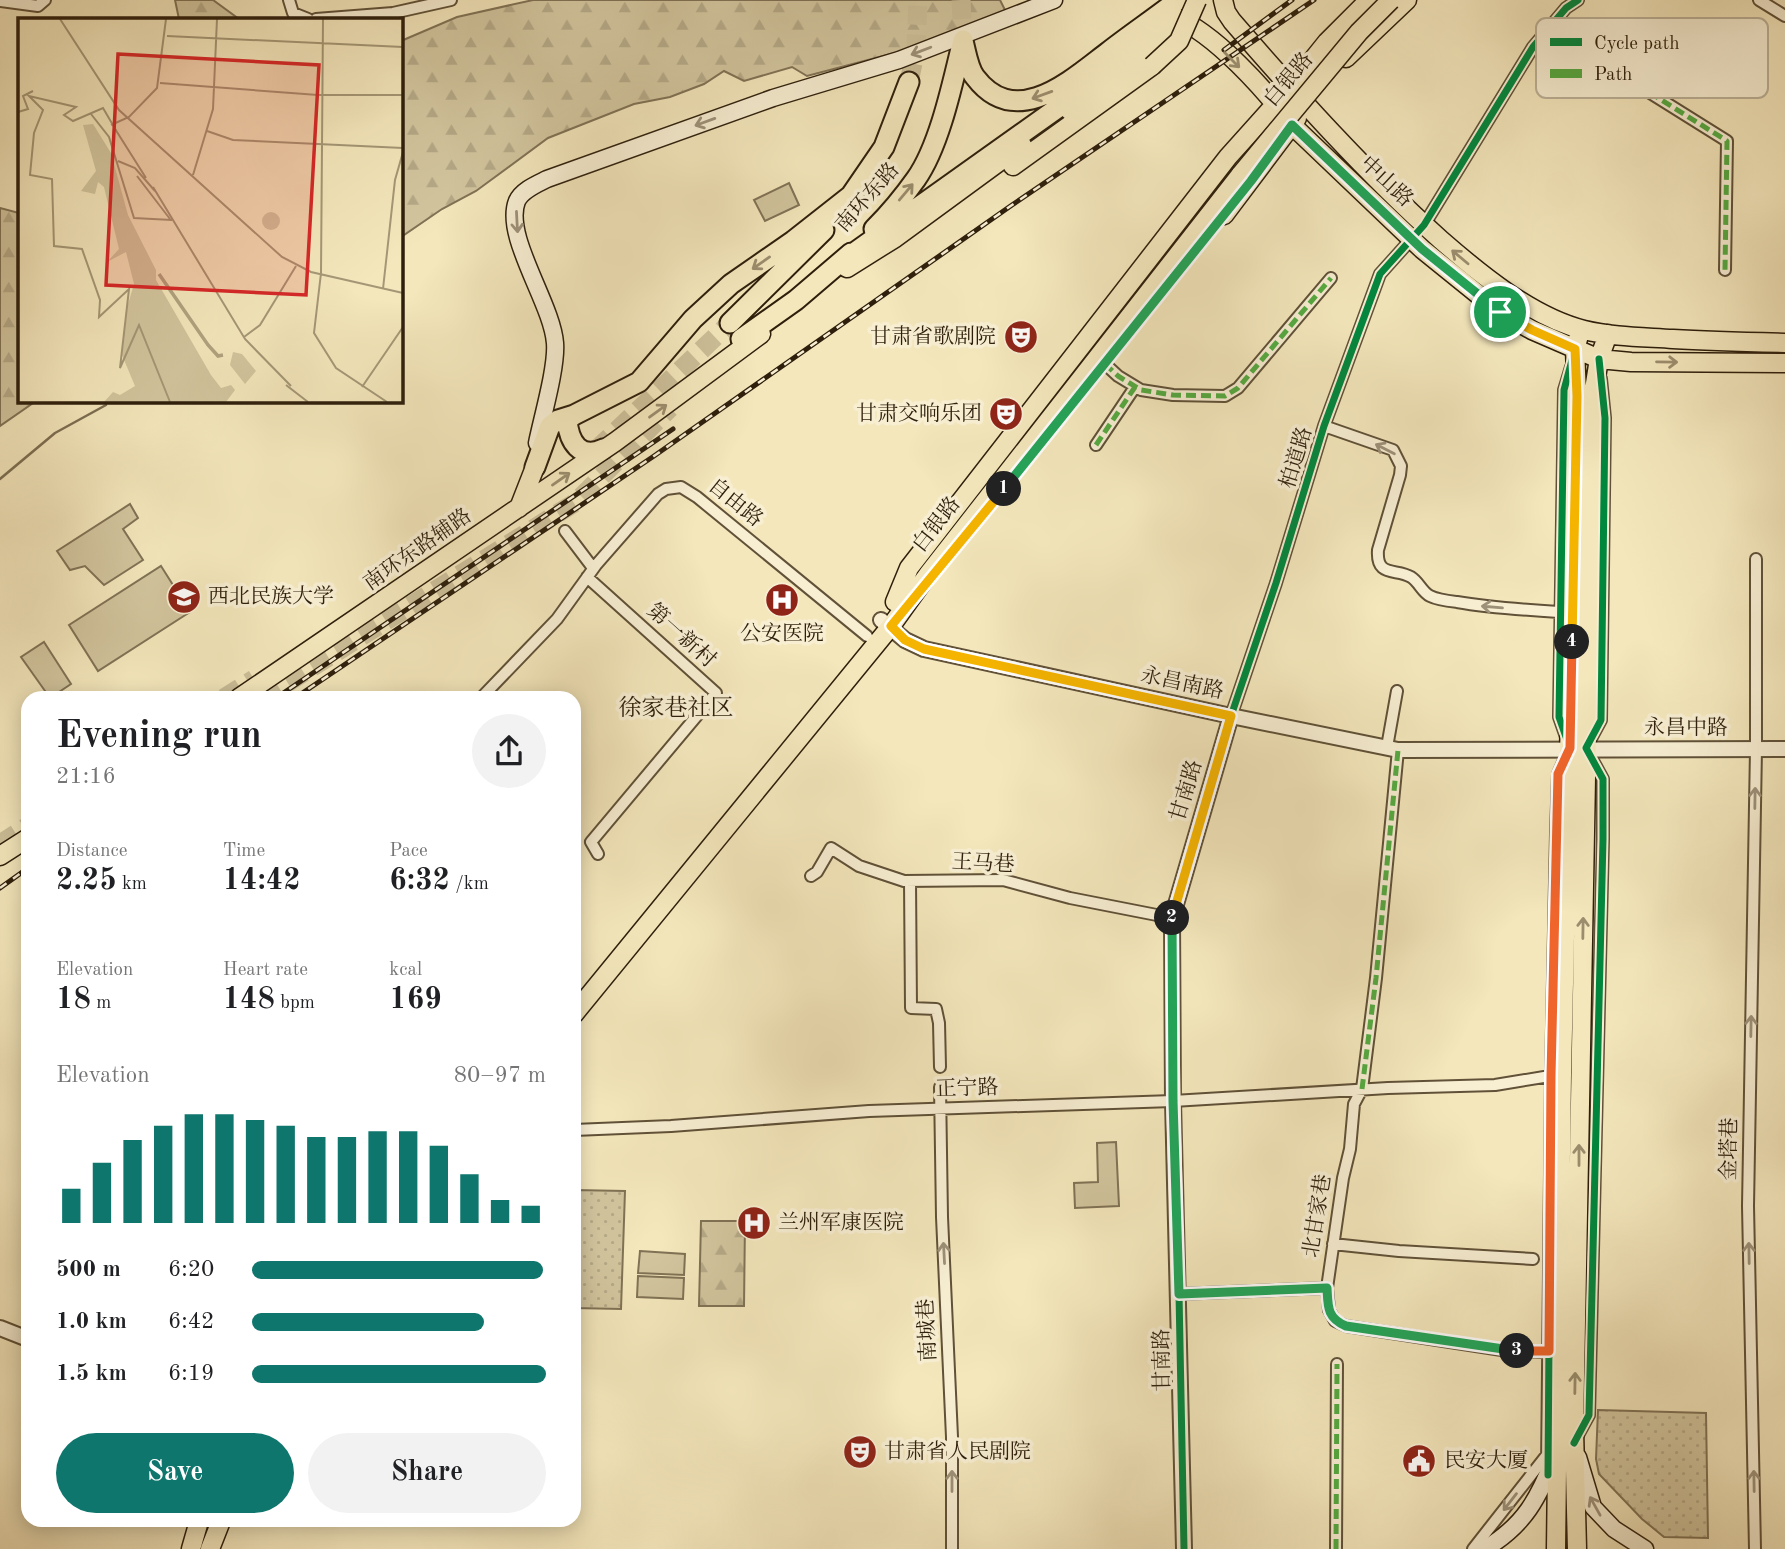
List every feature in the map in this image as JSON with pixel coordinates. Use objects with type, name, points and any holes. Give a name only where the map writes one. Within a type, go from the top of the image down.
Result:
[{"type":"highway","name":"南环东路","points":[[909,82],[884,147],[855,193],[736,331],[796,300],[844,260],[918,178],[936,138],[963,40],[974,75],[992,93],[1008,100],[1041,98],[1062,86],[1178,0]]},
{"type":"highway","points":[[844,260],[1059,107],[1148,36],[1184,21]]},
{"type":"highway","points":[[603,449],[593,454],[584,452],[574,444],[569,437],[567,420],[639,382],[693,320],[731,284],[855,193]]},
{"type":"highway","points":[[535,467],[550,426],[558,420],[574,415]]},
{"type":"main road","points":[[519,508],[535,467],[536,446],[556,348],[547,306],[525,260],[515,223],[517,200],[527,190],[547,179],[773,98],[899,60],[1054,0]]},
{"type":"main road","points":[[895,238],[1174,33],[1184,21],[1171,16],[1178,0]]},
{"type":"main road","points":[[895,238],[905,236],[1004,173],[1152,66],[1180,41],[1197,0]]},
{"type":"main road","name":"中山路","points":[[1223,0],[1232,21],[1418,231],[1422,249],[1510,319],[1599,359],[1630,362],[1785,363]]},
{"type":"main road","points":[[900,605],[909,568],[1228,157],[1327,42],[1369,0]]},
{"type":"main road","name":"白银路","points":[[581,1005],[886,623],[1234,167],[1353,26],[1380,0]]},
{"type":"main road","name":"白银路","points":[[926,571],[1241,174],[1352,40],[1391,0]]},
{"type":"main road","points":[[900,605],[930,580],[1251,181],[1305,106],[1346,57],[1407,0]]},
{"type":"main road","name":"中山路","points":[[1184,21],[1218,46],[1276,104],[1292,125],[1418,231],[1538,311],[1581,329],[1608,334],[1785,343]]},
{"type":"main road","name":"南环东路辅路","points":[[249,691],[713,372],[841,272],[895,238]]},
{"type":"main road","points":[[1577,1549],[1574,1443],[1578,748],[1575,349],[1581,329]]},
{"type":"main road","points":[[1556,1549],[1552,1454],[1557,1075],[1578,748],[1593,397],[1599,359],[1608,334]]},
{"type":"main road","name":"白银路","points":[[581,987],[867,636],[886,623]]},
{"type":"main road","points":[[0,856],[21,842]]},
{"type":"main road","points":[[1574,1443],[1593,1507],[1615,1529],[1645,1549]]},
{"type":"main road","points":[[1485,1549],[1522,1521],[1548,1475],[1552,1454]]},
{"type":"main road","points":[[191,1549],[197,1527]]},
{"type":"main road","points":[[210,1549],[219,1527]]},
{"type":"street","points":[[0,1],[38,6],[45,0]]},
{"type":"street","points":[[289,0],[293,13],[306,18]]},
{"type":"street","points":[[329,18],[393,13],[451,0]]},
{"type":"street","name":"柏道路","points":[[1557,18],[1578,0]]},
{"type":"street","points":[[1759,0],[1785,16]]},
{"type":"street","name":"柏道路","points":[[1231,716],[1276,583],[1324,426],[1380,274],[1418,231],[1536,43]]},
{"type":"street","points":[[1658,98],[1727,141],[1725,270]]},
{"type":"street","points":[[1105,364],[1118,376],[1141,390],[1173,395],[1225,396],[1238,388],[1331,278]]},
{"type":"street","points":[[1575,349],[1564,390],[1559,717],[1578,748]]},
{"type":"street","points":[[1096,444],[1135,387]]},
{"type":"street","points":[[1324,426],[1393,450],[1398,457],[1400,475],[1377,556],[1383,568],[1409,576],[1424,592],[1440,600],[1486,607],[1560,612]]},
{"type":"street","name":"自由路","points":[[590,573],[658,494],[666,489],[681,487],[697,497],[867,636]]},
{"type":"street","points":[[488,691],[557,619],[590,573],[565,531]]},
{"type":"street","name":"金塔巷","points":[[1755,1549],[1748,1206],[1756,749],[1756,559]]},
{"type":"street","name":"第一新村","points":[[590,573],[716,693],[591,842],[598,854]]},
{"type":"street","name":"永昌南路","points":[[886,623],[905,640],[924,649],[1231,716],[1393,748],[1578,748]]},
{"type":"street","points":[[1362,1089],[1376,978],[1397,691]]},
{"type":"street","name":"甘南路","points":[[1184,1549],[1173,1101],[1172,918],[1231,716]]},
{"type":"street","name":"永昌中路","points":[[1578,748],[1785,749]]},
{"type":"street","name":"王马巷","points":[[811,876],[817,872],[831,848],[859,866],[909,881],[1003,880],[1070,898],[1172,918]]},
{"type":"street","points":[[909,881],[911,1008],[936,1009],[940,1067]]},
{"type":"street","name":"正宁路","points":[[581,1130],[671,1126],[869,1111],[1173,1101],[1362,1089],[1495,1085],[1557,1075]]},
{"type":"street","name":"南城巷","points":[[940,1087],[952,1437],[952,1549]]},
{"type":"street","name":"北甘家巷","points":[[1179,1294],[1327,1288],[1343,1178],[1350,1149],[1354,1104],[1362,1089]]},
{"type":"street","points":[[1333,1244],[1533,1259]]},
{"type":"street","points":[[1327,1288],[1329,1310],[1335,1321],[1346,1326],[1508,1351],[1553,1351]]},
{"type":"street","points":[[0,1328],[21,1336]]},
{"type":"street","points":[[1336,1549],[1337,1364]]},
{"type":"street","points":[[1473,1549],[1552,1454]]},
{"type":"green space","points":[[175,0],[213,0],[238,18],[179,18]]},
{"type":"green space","points":[[533,0],[1000,0],[1006,12],[906,50],[807,76],[792,67],[744,81],[724,71],[704,84],[670,97],[634,104],[548,138],[476,191],[442,209],[402,236],[402,41],[457,17]]},
{"type":"green space","points":[[789,183],[799,205],[765,221],[754,200]]},
{"type":"green space","points":[[0,208],[18,213],[18,402],[35,402],[0,426]]},
{"type":"green space","points":[[130,504],[138,518],[123,529],[143,560],[104,585],[85,566],[70,570],[57,551]]},
{"type":"green space","points":[[161,566],[190,612],[98,671],[69,625]]},
{"type":"green space","points":[[44,642],[71,684],[60,691],[45,691],[21,657]]},
{"type":"green space","points":[[1116,1142],[1119,1206],[1075,1208],[1074,1183],[1098,1182],[1097,1143]]},
{"type":"green space","points":[[581,1190],[625,1191],[621,1309],[581,1308]]},
{"type":"green space","points":[[701,1221],[745,1221],[744,1306],[699,1306]]},
{"type":"green space","points":[[640,1251],[685,1254],[684,1275],[638,1273]]},
{"type":"green space","points":[[638,1276],[684,1278],[683,1299],[637,1297]]},
{"type":"green space","points":[[1598,1410],[1706,1413],[1708,1538],[1664,1537],[1642,1519],[1599,1474],[1596,1459]]},
{"type":"waterway","points":[[0,479],[55,433],[106,405]]},
{"type":"tunnel","points":[[909,82],[916,49],[918,0]]},
{"type":"tunnel","points":[[961,0],[963,40]]},
{"type":"tunnel","points":[[596,450],[730,323]]},
{"type":"tunnel","points":[[274,691],[576,502],[670,408]]},
{"type":"tunnel","points":[[235,691],[254,679]]},
{"type":"tunnel","points":[[0,844],[21,830]]},
{"type":"tunnel","points":[[940,1067],[940,1087]]},
{"type":"railway","points":[[1224,50],[1292,0]]},
{"type":"railway","points":[[305,691],[654,456],[1012,205],[1314,0]]},
{"type":"railway","points":[[286,691],[673,429]]},
{"type":"railway","points":[[0,888],[21,873]]},
{"type":"marked path","points":[[1658,98],[1727,141],[1725,270]]},
{"type":"marked path","points":[[1105,364],[1118,376],[1141,390],[1173,395],[1225,396],[1238,388],[1331,278]]},
{"type":"marked path","points":[[1096,445],[1135,387]]},
{"type":"marked path","points":[[1362,1089],[1376,978],[1398,750]]},
{"type":"marked path","points":[[1336,1549],[1337,1364]]},
{"type":"cycle path","points":[[1558,18],[1578,0]]},
{"type":"cycle path","points":[[1184,1549],[1172,918],[1231,716],[1276,583],[1324,426],[1380,274],[1424,225],[1536,43]]},
{"type":"cycle path","points":[[1548,1475],[1551,1076],[1558,774],[1570,748],[1559,717],[1564,390],[1575,349]]},
{"type":"cycle path","points":[[1574,1443],[1589,1415],[1603,839],[1603,779],[1586,748],[1601,720],[1605,418],[1599,359]]},
{"type":"place","name":"甘肃省歌剧院","points":[[1021,337]]},
{"type":"place","name":"甘肃交响乐团","points":[[1006,414]]},
{"type":"place","name":"西北民族大学","points":[[184,597]]},
{"type":"place","name":"公安医院","points":[[782,600]]},
{"type":"place","name":"兰州军康医院","points":[[754,1223]]},
{"type":"place","name":"甘肃省人民剧院","points":[[860,1452]]},
{"type":"place","name":"民安大厦","points":[[1419,1461]]},
{"type":"district","name":"徐家巷社区","points":[[676,708]]},
{"type":"route","points":[[1292,125],[1422,249],[1500,312],[1575,349],[1577,396],[1570,748],[1558,774],[1551,1076],[1549,1351],[1508,1351],[1346,1326],[1335,1321],[1329,1310],[1327,1288],[1179,1294],[1173,1101],[1172,918],[1231,716],[924,649],[905,640],[891,626],[1105,364],[1251,181],[1292,125]]}]
